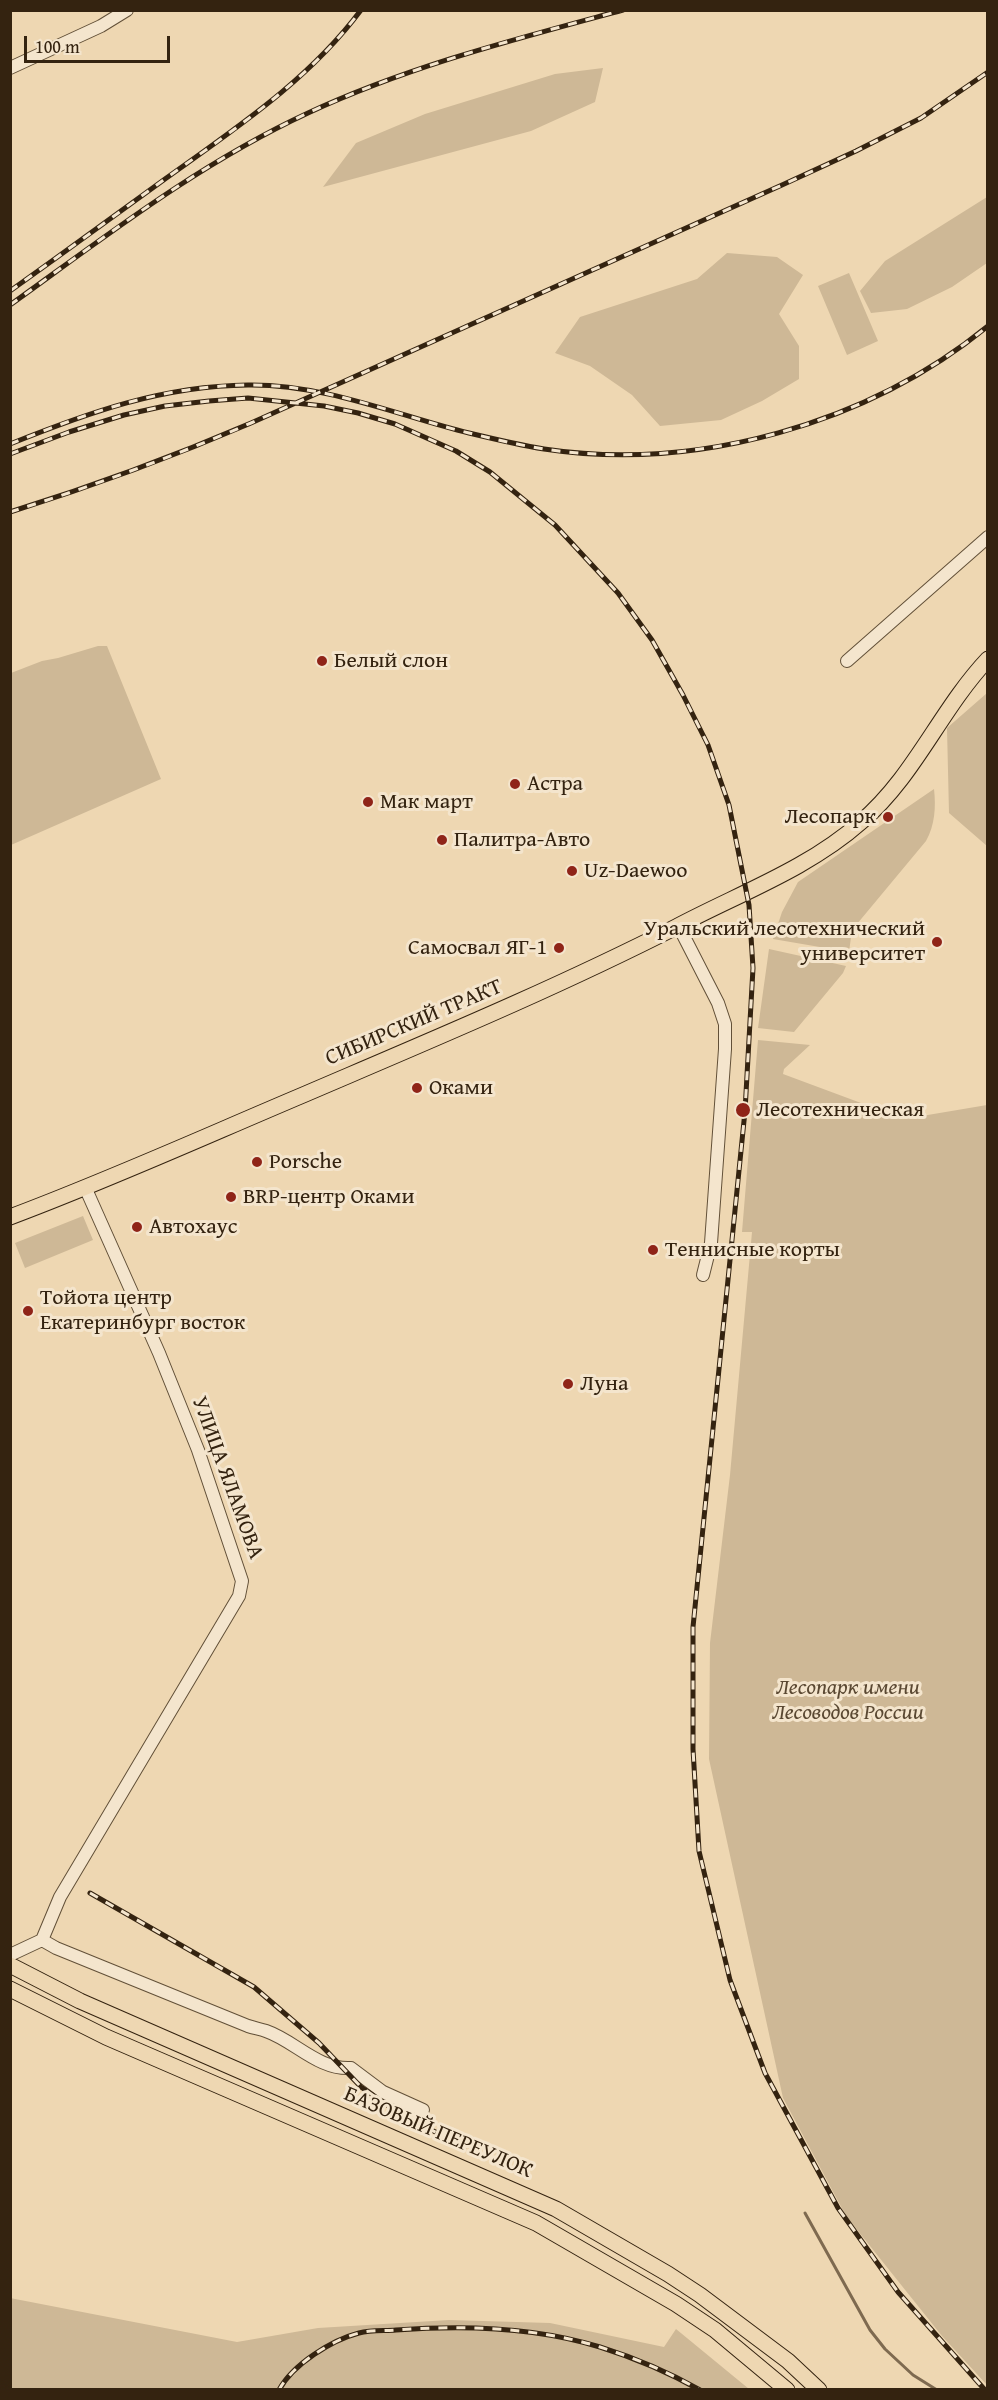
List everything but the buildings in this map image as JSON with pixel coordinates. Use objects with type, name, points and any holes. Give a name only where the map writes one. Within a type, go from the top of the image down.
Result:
[{"type":"main road","name":"СИБИРСКИЙ ТРАКТ","points":[[10,1217],[490,1016],[621,955],[812,858],[862,821],[903,780],[948,710],[987,659]]},
{"type":"main road","name":"БАЗОВЫЙ ПЕРЕУЛОК","points":[[10,1965],[80,2001],[556,2210],[668,2274],[700,2295],[771,2348],[819,2390]]},
{"type":"main road","name":"БАЗОВЫЙ ПЕРЕУЛОК","points":[[10,1989],[106,2037],[537,2223],[676,2304],[715,2330],[787,2390]]},
{"type":"main road","points":[[106,2037],[115,2029],[116,2017]]},
{"type":"street","points":[[10,68],[101,26],[128,10]]},
{"type":"street","points":[[847,661],[987,537]]},
{"type":"street","points":[[678,925],[718,1003],[725,1024],[711,1243],[703,1275]]},
{"type":"street","name":"УЛИЦА ЯЛАМОВА","points":[[42,1940],[60,1897],[239,1596],[243,1581],[198,1450],[159,1353],[85,1187]]},
{"type":"street","points":[[10,1954],[42,1940],[56,1948],[248,2026],[267,2031],[315,2060],[342,2068],[351,2068],[383,2092],[423,2110]]},
{"type":"green space","points":[[603,68],[595,102],[531,131],[323,187],[356,143],[425,114],[555,74]]},
{"type":"green space","points":[[987,197],[987,263],[952,287],[907,309],[871,313],[860,291],[885,261]]},
{"type":"green space","points":[[727,253],[777,257],[803,275],[779,314],[799,346],[799,379],[762,401],[721,420],[660,426],[632,395],[590,366],[555,353],[580,317],[697,279]]},
{"type":"green space","points":[[849,273],[878,341],[847,355],[818,286]]},
{"type":"green space","points":[[98,646],[107,646],[161,779],[11,845],[11,673],[42,661]]},
{"type":"green space","points":[[987,693],[987,846],[949,813],[947,728]]},
{"type":"green space","points":[[934,789],[934,816],[926,841],[852,930],[849,952],[773,939],[782,912],[798,882]]},
{"type":"green space","points":[[769,949],[846,966],[843,973],[794,1032],[758,1028]]},
{"type":"green space","name":"Лесопарк имени Лесоводов России","points":[[758,1040],[810,1045],[784,1069],[783,1074],[904,1119],[987,1105],[987,2385],[942,2336],[846,2216],[783,2098],[709,1759],[710,1643],[730,1475],[752,1232],[742,1232]]},
{"type":"green space","points":[[83,1216],[93,1240],[25,1268],[15,1243]]},
{"type":"green space","points":[[10,2298],[237,2342],[318,2328],[449,2320],[550,2323],[664,2347],[676,2329],[749,2389],[11,2389]]},
{"type":"waterway","points":[[805,2213],[870,2330],[885,2349],[913,2375],[937,2390]]},
{"type":"railway","points":[[10,291],[270,102],[318,59],[361,10]]},
{"type":"railway","points":[[10,305],[154,202],[229,154],[308,113],[424,67],[623,10]]},
{"type":"railway","points":[[10,512],[192,448],[782,185],[921,118],[988,72]]},
{"type":"railway","points":[[10,444],[69,421],[127,403],[186,390],[248,385],[277,386],[333,395],[469,433],[544,449],[602,454],[661,453],[720,446],[778,433],[835,414],[890,390],[941,360],[988,326]]},
{"type":"railway","points":[[10,454],[124,415],[165,406],[209,401],[248,398],[324,406],[395,424],[456,451],[490,472],[555,525],[618,593],[652,640],[683,695],[708,745],[729,805],[749,905],[753,968],[745,1111],[693,1627],[693,1749],[699,1851],[730,1980],[765,2073],[838,2208],[898,2292],[985,2390]]},
{"type":"railway","points":[[90,1893],[254,1987],[319,2043],[361,2087],[406,2118],[465,2146]]},
{"type":"railway","points":[[279,2390],[285,2380],[303,2362],[348,2336],[368,2331],[421,2328],[499,2329],[576,2340],[639,2361],[700,2390]]},
{"type":"place","name":"Белый слон","points":[[322,661]]},
{"type":"place","name":"Астра","points":[[515,784]]},
{"type":"place","name":"Мак март","points":[[368,802]]},
{"type":"place","name":"Лесопарк","points":[[888,817]]},
{"type":"place","name":"Палитра-Авто","points":[[442,840]]},
{"type":"place","name":"Uz-Daewoo","points":[[572,871]]},
{"type":"place","name":"Уральский лесотехнический университет","points":[[937,942]]},
{"type":"place","name":"Самосвал ЯГ-1","points":[[559,948]]},
{"type":"place","name":"Оками","points":[[417,1088]]},
{"type":"place","name":"Лесотехническая","points":[[743,1110]]},
{"type":"place","name":"Porsche","points":[[257,1162]]},
{"type":"place","name":"BRP-центр Оками","points":[[231,1197]]},
{"type":"place","name":"Автохаус","points":[[137,1227]]},
{"type":"place","name":"Теннисные корты","points":[[653,1250]]},
{"type":"place","name":"Тойота центр Екатеринбург восток","points":[[28,1311]]},
{"type":"place","name":"Луна","points":[[568,1384]]}]
